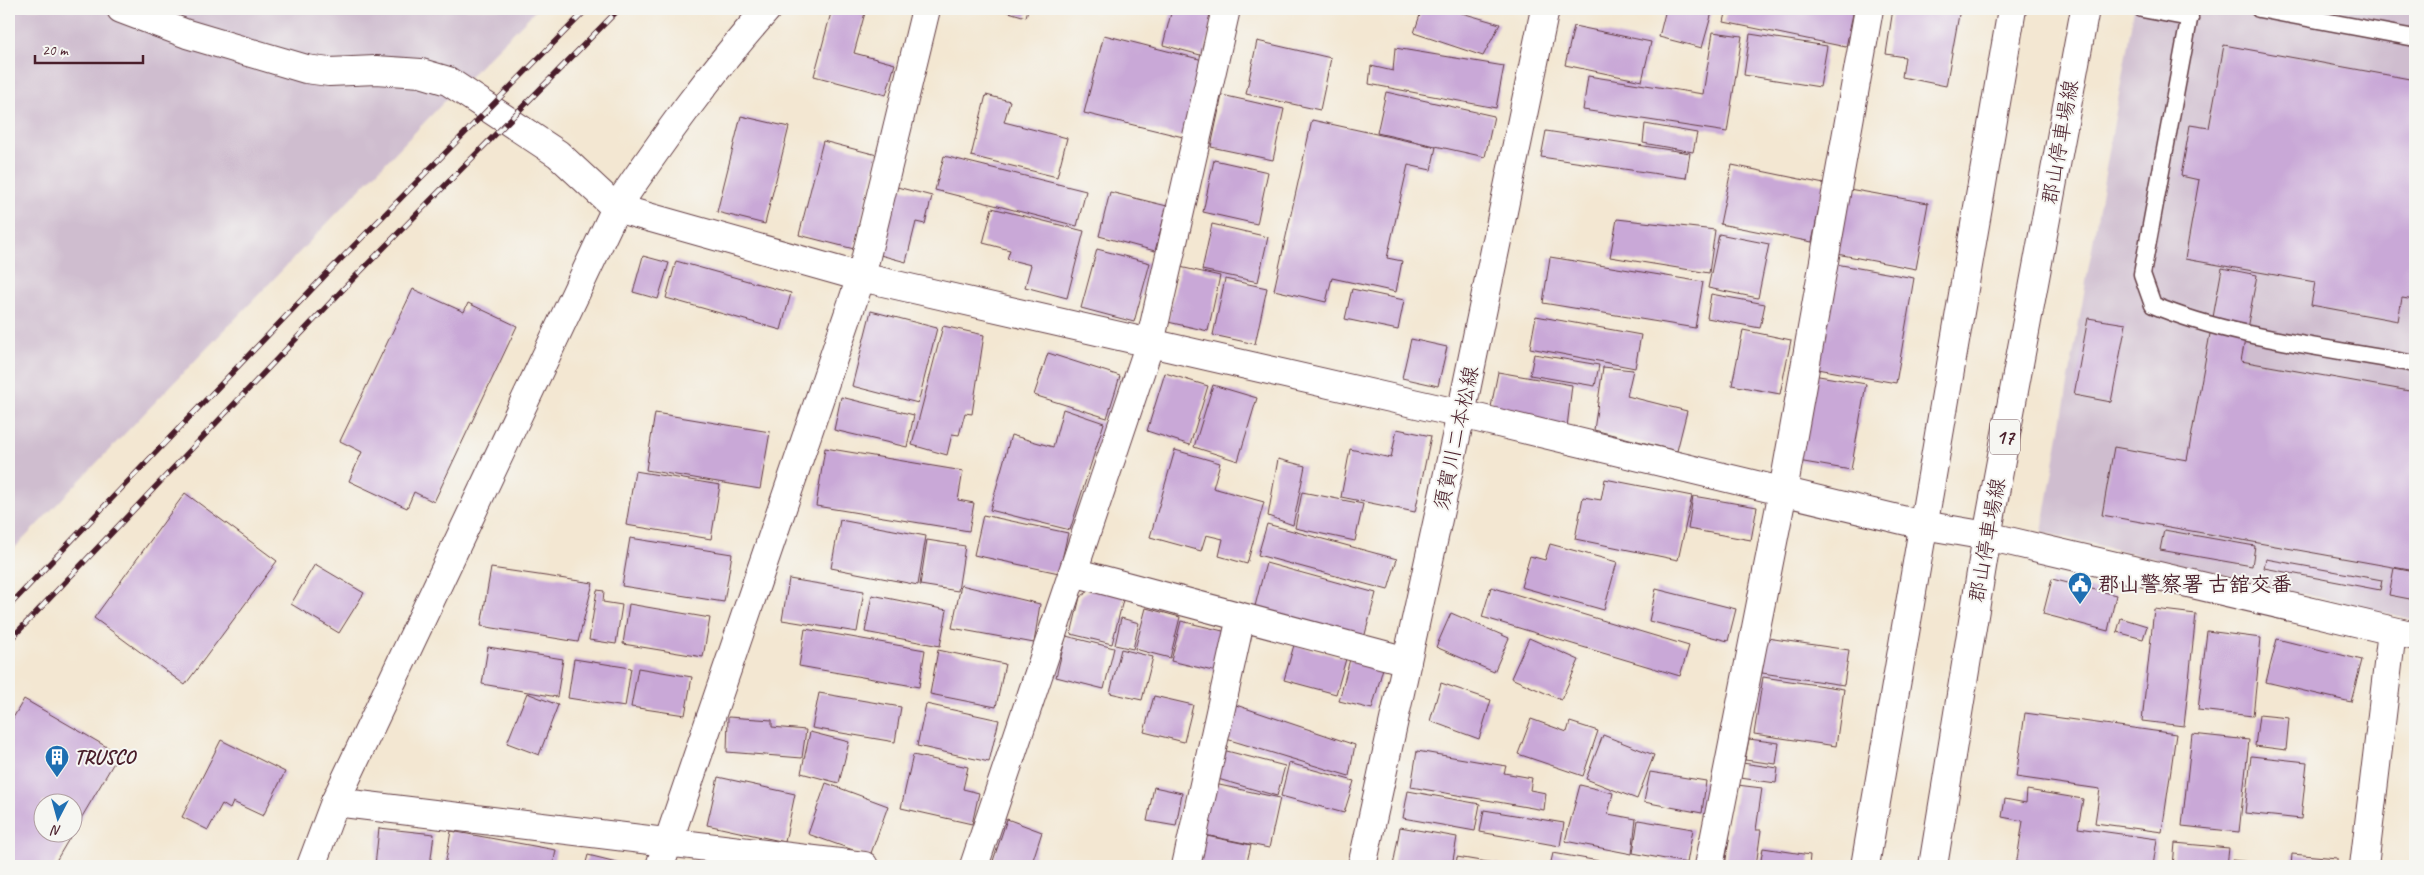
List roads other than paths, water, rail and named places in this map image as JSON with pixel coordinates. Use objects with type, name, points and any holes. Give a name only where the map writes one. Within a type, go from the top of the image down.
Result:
[{"type":"street","points":[[122,9],[188,34],[306,70],[329,72],[376,70],[421,72],[448,81],[558,154],[616,208],[861,277],[1461,414],[1924,525],[1986,536],[2403,634],[2364,866]]},
{"type":"street","points":[[311,866],[335,802],[616,208],[668,131],[724,58],[767,9]]},
{"type":"street","points":[[664,854],[861,277],[926,9]]},
{"type":"street","points":[[974,866],[1150,343],[1226,9]]},
{"type":"street","name":"須賀川二本松線","points":[[1362,866],[1461,414],[1545,9]]},
{"type":"street","points":[[1709,866],[1783,491],[1869,9]]},
{"type":"street","points":[[1864,866],[2012,9]]},
{"type":"street","name":"郡山停車場線","points":[[1933,866],[1986,536],[2085,9]]},
{"type":"street","points":[[1073,572],[1407,661]]},
{"type":"street","points":[[1186,866],[1241,617]]},
{"type":"street","points":[[335,802],[664,854],[864,866]]},
{"type":"lane","points":[[2142,9],[2190,13],[2142,274],[2153,305],[2183,318],[2415,364]]},
{"type":"lane","points":[[2259,9],[2415,38]]},
{"type":"railway","points":[[9,606],[333,267],[587,9]]},
{"type":"railway","points":[[9,641],[351,281],[619,9]]},
{"type":"place","name":"郡山警察署 古舘交番","points":[[2080,605]]},
{"type":"place","name":"TRUSCO","points":[[57,778]]}]
